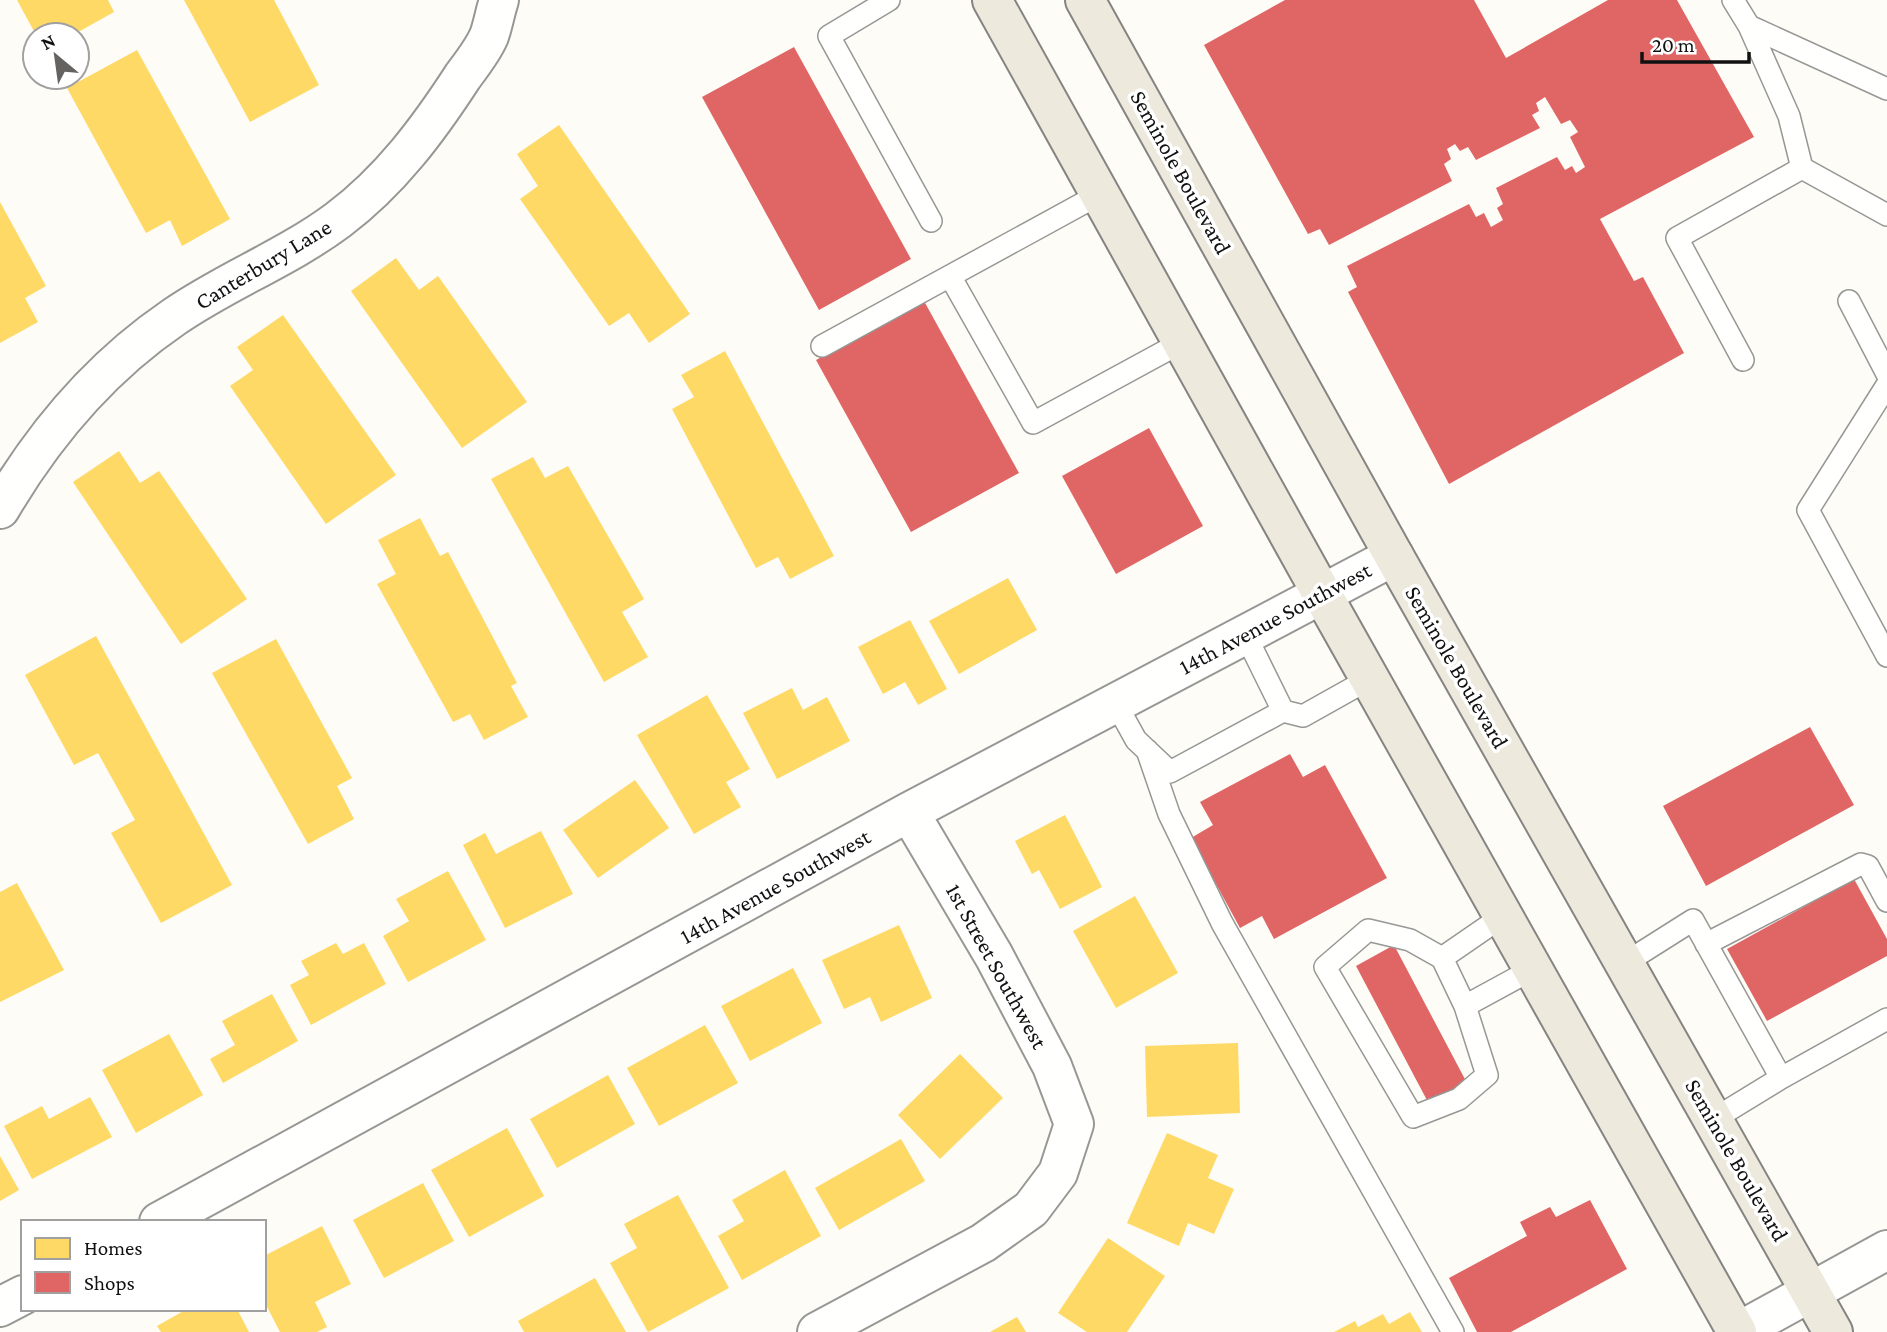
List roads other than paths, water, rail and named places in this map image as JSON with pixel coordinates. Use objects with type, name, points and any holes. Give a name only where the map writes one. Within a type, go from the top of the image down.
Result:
[{"type":"main road","points":[[992,0],[1369,678],[1738,1332]]},
{"type":"main road","name":"Seminole Boulevard","points":[[1086,0],[1394,556],[1833,1332]]},
{"type":"street","name":"Canterbury Lane","points":[[0,509],[21,472],[53,430],[90,389],[142,341],[212,293],[338,220],[399,165],[446,104],[488,37],[499,0]]},
{"type":"street","name":"14th Avenue Southwest","points":[[163,1220],[909,812],[1394,556]]},
{"type":"street","name":"1st Street Southwest","points":[[817,1332],[983,1242],[1031,1209],[1058,1173],[1074,1125],[1052,1066],[993,956],[909,812]]},
{"type":"street","points":[[1738,1332],[1887,1250]]},
{"type":"street","points":[[0,1307],[21,1296]]},
{"type":"lane","points":[[888,0],[829,36],[931,221]]},
{"type":"lane","points":[[1733,0],[1749,26],[1789,116],[1802,168],[1887,215]]},
{"type":"lane","points":[[1749,26],[1887,89]]},
{"type":"lane","points":[[1743,360],[1677,238],[1802,168]]},
{"type":"lane","points":[[822,346],[1100,194]]},
{"type":"lane","points":[[950,276],[1033,423],[1182,342]]},
{"type":"lane","points":[[1849,301],[1887,374]]},
{"type":"lane","points":[[1887,384],[1808,510],[1887,656]]},
{"type":"lane","points":[[1245,634],[1283,711]]},
{"type":"lane","points":[[1115,702],[1136,740],[1170,772],[1283,711],[1303,716],[1369,678]]},
{"type":"lane","points":[[1147,750],[1169,814],[1222,923],[1452,1332]]},
{"type":"lane","points":[[1706,944],[1861,864],[1868,866],[1887,901]]},
{"type":"lane","points":[[1442,958],[1503,916]]},
{"type":"lane","points":[[1625,963],[1693,920],[1781,1078]]},
{"type":"lane","points":[[1368,930],[1410,940],[1442,958],[1465,1006],[1487,1075],[1459,1099],[1413,1117],[1325,967],[1368,930]]},
{"type":"lane","points":[[1465,1006],[1533,969]]},
{"type":"lane","points":[[1714,1119],[1887,1019]]}]
